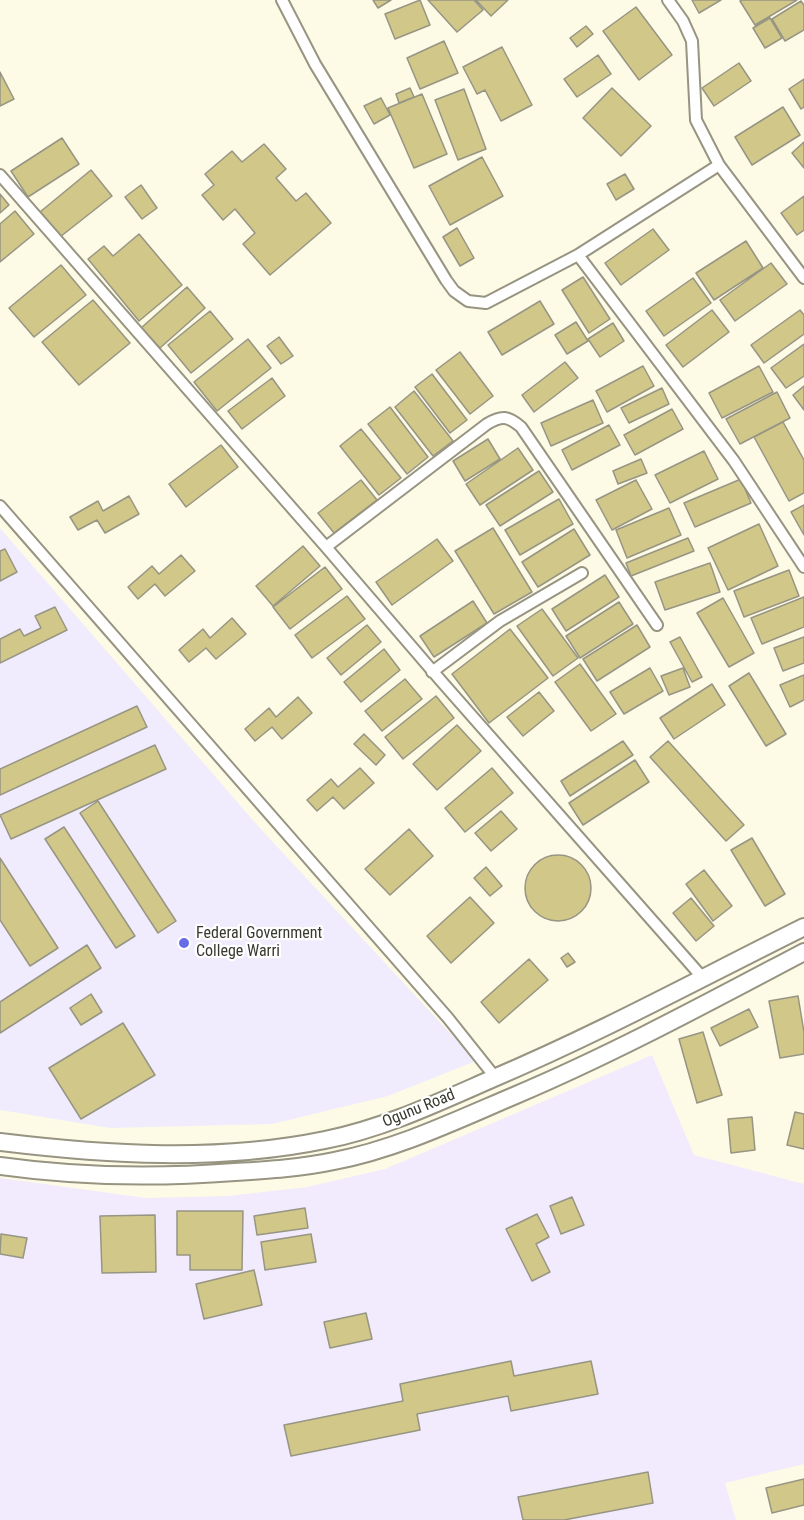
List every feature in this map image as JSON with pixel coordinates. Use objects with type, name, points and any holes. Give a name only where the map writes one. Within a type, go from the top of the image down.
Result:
[{"type":"main road","name":"Ogunu Road","points":[[0,1142],[94,1152],[166,1154],[229,1152],[279,1148],[325,1140],[377,1127],[615,1024],[702,977],[804,927]]},
{"type":"main road","name":"Ogunu Road","points":[[0,1166],[87,1175],[160,1177],[283,1169],[335,1161],[451,1124],[530,1090],[625,1046],[804,952]]},
{"type":"street","points":[[282,0],[315,64],[454,291],[468,301],[486,303],[578,255],[719,165]]},
{"type":"street","points":[[668,0],[683,21],[692,41],[696,120],[719,165],[804,278]]},
{"type":"street","points":[[0,175],[326,547],[432,672],[702,977]]},
{"type":"street","points":[[578,255],[734,461],[804,567]]},
{"type":"street","points":[[326,547],[488,424],[498,417],[510,418],[521,427],[657,625]]},
{"type":"street","points":[[0,506],[448,1018],[495,1077]]},
{"type":"street","points":[[432,672],[500,621],[582,573]]},
{"type":"shaded area","name":"Federal Government College Warri","points":[[0,528],[258,826],[476,1061],[388,1096],[272,1124],[110,1128],[0,1110]]},
{"type":"shaded area","points":[[652,1055],[694,1155],[804,1184],[804,1464],[725,1483],[736,1520],[0,1520],[0,1178],[146,1198],[228,1196],[307,1187],[385,1169]]},
{"type":"building","points":[[373,0],[391,0],[378,8]]},
{"type":"building","points":[[420,0],[430,25],[395,39],[385,14]]},
{"type":"building","points":[[428,0],[474,0],[483,10],[457,32]]},
{"type":"building","points":[[476,0],[508,0],[491,16]]},
{"type":"building","points":[[692,0],[721,0],[699,13]]},
{"type":"building","points":[[797,0],[755,25],[740,1]]},
{"type":"building","points":[[801,1],[804,5],[804,30],[785,41],[772,19]]},
{"type":"building","points":[[636,7],[672,55],[639,80],[603,31]]},
{"type":"building","points":[[770,18],[782,38],[765,48],[753,28]]},
{"type":"building","points":[[586,26],[593,34],[577,47],[570,38]]},
{"type":"building","points":[[444,41],[458,73],[420,89],[407,58]]},
{"type":"building","points":[[502,47],[532,105],[501,121],[485,90],[477,94],[463,67]]},
{"type":"building","points":[[598,55],[611,74],[577,97],[564,79]]},
{"type":"building","points":[[739,63],[751,81],[714,106],[702,88]]},
{"type":"building","points":[[0,72],[14,99],[0,106]]},
{"type":"building","points":[[804,79],[804,107],[801,109],[789,89]]},
{"type":"building","points":[[410,88],[414,97],[399,103],[396,94]]},
{"type":"building","points":[[612,88],[651,126],[621,156],[583,118]]},
{"type":"building","points":[[464,89],[486,149],[458,160],[435,100]]},
{"type":"building","points":[[422,94],[447,154],[414,168],[388,108]]},
{"type":"building","points":[[381,98],[390,115],[374,124],[364,106]]},
{"type":"building","points":[[783,107],[800,135],[752,165],[735,137]]},
{"type":"building","points":[[62,138],[79,164],[28,197],[11,171]]},
{"type":"building","points":[[804,142],[804,168],[792,153]]},
{"type":"building","points":[[264,144],[286,169],[276,178],[296,201],[306,193],[331,223],[270,275],[243,244],[255,233],[235,209],[223,220],[202,195],[214,185],[205,174],[232,151],[242,162]]},
{"type":"building","points":[[482,157],[503,196],[450,225],[429,186]]},
{"type":"building","points":[[91,170],[112,196],[60,237],[40,212]]},
{"type":"building","points":[[625,174],[634,189],[616,200],[607,184]]},
{"type":"building","points":[[141,185],[157,208],[142,219],[125,197]]},
{"type":"building","points":[[0,194],[9,205],[0,213]]},
{"type":"building","points":[[804,196],[804,230],[797,235],[781,213]]},
{"type":"building","points":[[15,211],[34,234],[0,262],[0,224]]},
{"type":"building","points":[[457,228],[474,258],[460,266],[443,237]]},
{"type":"building","points":[[653,229],[669,250],[621,285],[605,263]]},
{"type":"building","points":[[139,234],[182,285],[139,321],[88,259],[104,246],[113,256]]},
{"type":"building","points":[[746,241],[763,268],[714,300],[696,273]]},
{"type":"building","points":[[771,263],[787,284],[735,321],[720,300]]},
{"type":"building","points":[[61,265],[86,295],[34,337],[9,308]]},
{"type":"building","points":[[583,277],[610,319],[589,333],[562,290]]},
{"type":"building","points":[[693,278],[711,303],[664,336],[646,311]]},
{"type":"building","points":[[187,287],[205,308],[160,348],[141,328]]},
{"type":"building","points":[[93,300],[130,343],[79,385],[42,342]]},
{"type":"building","points":[[540,301],[554,324],[502,355],[488,332]]},
{"type":"building","points":[[712,310],[729,332],[683,367],[666,345]]},
{"type":"building","points":[[800,310],[804,315],[804,334],[764,363],[751,345]]},
{"type":"building","points":[[210,311],[233,339],[191,373],[168,345]]},
{"type":"building","points":[[576,322],[588,341],[567,354],[555,335]]},
{"type":"building","points":[[613,323],[624,341],[600,357],[588,339]]},
{"type":"building","points":[[279,337],[293,356],[281,364],[267,346]]},
{"type":"building","points":[[248,339],[271,368],[217,411],[194,382]]},
{"type":"building","points":[[804,344],[804,376],[786,388],[771,368]]},
{"type":"building","points":[[460,352],[493,396],[470,414],[436,370]]},
{"type":"building","points":[[565,362],[578,378],[534,412],[522,395]]},
{"type":"building","points":[[643,366],[654,386],[607,412],[596,391]]},
{"type":"building","points":[[759,366],[773,392],[722,418],[709,393]]},
{"type":"building","points":[[432,374],[467,420],[450,433],[415,387]]},
{"type":"building","points":[[272,378],[285,396],[242,429],[228,411]]},
{"type":"building","points":[[804,386],[804,410],[793,395]]},
{"type":"building","points":[[662,388],[669,404],[629,423],[621,408]]},
{"type":"building","points":[[414,391],[453,441],[433,456],[395,407]]},
{"type":"building","points":[[777,392],[790,418],[740,444],[726,419]]},
{"type":"building","points":[[593,400],[603,423],[551,446],[541,423]]},
{"type":"building","points":[[390,407],[428,457],[407,474],[368,424]]},
{"type":"building","points":[[672,409],[683,429],[635,455],[624,435]]},
{"type":"building","points":[[783,422],[804,460],[804,493],[789,501],[754,437]]},
{"type":"building","points":[[609,425],[620,445],[572,470],[562,450]]},
{"type":"building","points":[[361,429],[401,478],[379,495],[340,446]]},
{"type":"building","points":[[488,439],[500,459],[465,481],[453,461]]},
{"type":"building","points":[[221,445],[238,467],[186,507],[169,484]]},
{"type":"building","points":[[518,448],[533,470],[480,505],[466,484]]},
{"type":"building","points":[[704,451],[718,479],[670,503],[655,475]]},
{"type":"building","points":[[641,459],[647,473],[618,484],[613,471]]},
{"type":"building","points":[[539,471],[553,492],[500,526],[486,505]]},
{"type":"building","points":[[741,479],[751,503],[695,527],[684,503]]},
{"type":"building","points":[[361,480],[377,500],[334,533],[318,513]]},
{"type":"building","points":[[636,480],[652,509],[612,530],[596,500]]},
{"type":"building","points":[[129,496],[139,514],[105,533],[97,520],[78,530],[70,517],[98,501],[103,511]]},
{"type":"building","points":[[559,499],[573,524],[520,555],[505,530]]},
{"type":"building","points":[[804,505],[804,535],[791,512]]},
{"type":"building","points":[[669,508],[681,535],[627,558],[616,530]]},
{"type":"building","points":[[759,524],[778,566],[728,590],[708,548]]},
{"type":"building","points":[[493,528],[532,592],[494,614],[455,551]]},
{"type":"building","points":[[574,529],[590,555],[538,587],[522,562]]},
{"type":"building","points":[[688,538],[694,551],[631,576],[626,563]]},
{"type":"building","points":[[437,539],[453,561],[392,605],[376,582]]},
{"type":"building","points":[[303,546],[320,566],[273,606],[256,586]]},
{"type":"building","points":[[5,549],[17,572],[0,581],[0,551]]},
{"type":"building","points":[[181,555],[195,571],[165,596],[155,584],[138,599],[128,587],[152,566],[159,574]]},
{"type":"building","points":[[710,563],[720,592],[665,610],[655,582]]},
{"type":"building","points":[[325,567],[342,589],[290,629],[273,607]]},
{"type":"building","points":[[789,570],[799,596],[744,617],[734,591]]},
{"type":"building","points":[[605,575],[619,597],[566,631],[552,609]]},
{"type":"building","points":[[347,596],[365,619],[312,658],[295,635]]},
{"type":"building","points":[[804,597],[804,627],[762,644],[751,618]]},
{"type":"building","points":[[723,598],[754,653],[729,667],[697,613]]},
{"type":"building","points":[[473,601],[487,623],[434,657],[420,636]]},
{"type":"building","points":[[619,602],[633,624],[580,658],[566,636]]},
{"type":"building","points":[[55,607],[67,630],[0,663],[0,639],[20,629],[24,636],[41,628],[35,616]]},
{"type":"building","points":[[542,609],[578,658],[553,676],[517,626]]},
{"type":"building","points":[[232,618],[246,634],[216,659],[206,648],[189,662],[179,650],[203,629],[210,638]]},
{"type":"building","points":[[367,625],[381,642],[341,675],[327,658]]},
{"type":"building","points":[[637,625],[650,647],[597,681],[583,659]]},
{"type":"building","points":[[510,629],[548,678],[489,723],[452,674]]},
{"type":"building","points":[[680,637],[702,677],[692,682],[670,642]]},
{"type":"building","points":[[804,637],[804,663],[783,671],[774,648]]},
{"type":"building","points":[[384,649],[400,670],[361,702],[344,682]]},
{"type":"building","points":[[580,664],[616,714],[591,731],[555,682]]},
{"type":"building","points":[[650,668],[663,691],[624,714],[610,692]]},
{"type":"building","points":[[683,668],[690,687],[669,695],[661,676]]},
{"type":"building","points":[[749,673],[786,734],[766,746],[729,686]]},
{"type":"building","points":[[804,675],[804,700],[790,707],[780,685]]},
{"type":"building","points":[[405,679],[422,699],[382,731],[365,711]]},
{"type":"building","points":[[712,684],[725,705],[674,739],[660,718]]},
{"type":"building","points":[[539,692],[554,711],[523,736],[507,717]]},
{"type":"building","points":[[436,696],[454,718],[403,759],[385,737]]},
{"type":"building","points":[[298,697],[312,713],[282,739],[272,727],[255,741],[245,729],[269,708],[276,717]]},
{"type":"building","points":[[137,706],[147,727],[0,795],[0,769]]},
{"type":"building","points":[[457,725],[481,751],[437,790],[413,764]]},
{"type":"building","points":[[364,734],[385,755],[376,765],[354,744]]},
{"type":"building","points":[[623,741],[633,755],[570,796],[561,781]]},
{"type":"building","points":[[668,741],[744,825],[726,841],[650,757]]},
{"type":"building","points":[[155,745],[166,769],[11,839],[0,815]]},
{"type":"building","points":[[635,760],[649,782],[583,825],[569,803]]},
{"type":"building","points":[[360,768],[374,783],[344,809],[333,797],[317,811],[307,800],[331,779],[338,787]]},
{"type":"building","points":[[492,768],[513,793],[465,832],[445,808]]},
{"type":"building","points":[[98,801],[176,921],[158,933],[80,813]]},
{"type":"building","points":[[501,811],[517,829],[491,851],[475,833]]},
{"type":"building","points":[[64,827],[135,936],[116,948],[45,839]]},
{"type":"building","points":[[409,829],[433,856],[390,895],[365,869]]},
{"type":"building","points":[[752,838],[785,894],[765,906],[731,850]]},
{"type":"building","points":[[564,855],[582,864],[589,875],[591,888],[589,901],[582,912],[571,919],[552,921],[534,912],[527,901],[525,882],[534,864],[545,857]]},
{"type":"building","points":[[0,858],[58,948],[30,966],[0,920]]},
{"type":"building","points":[[486,867],[502,886],[490,896],[474,878]]},
{"type":"building","points":[[704,870],[732,906],[713,921],[686,884]]},
{"type":"building","points":[[470,897],[494,923],[451,963],[427,936]]},
{"type":"building","points":[[691,898],[714,926],[696,941],[673,913]]},
{"type":"building","points":[[87,945],[101,968],[0,1033],[0,1002]]},
{"type":"building","points":[[568,953],[575,962],[567,967],[561,958]]},
{"type":"building","points":[[529,959],[548,980],[499,1023],[481,1002]]},
{"type":"building","points":[[91,994],[102,1012],[81,1025],[70,1008]]},
{"type":"building","points":[[798,996],[804,1032],[804,1054],[780,1058],[769,1001]]},
{"type":"building","points":[[749,1009],[758,1027],[720,1046],[711,1028]]},
{"type":"building","points":[[123,1023],[155,1075],[81,1119],[49,1068]]},
{"type":"building","points":[[703,1032],[722,1095],[697,1103],[679,1039]]},
{"type":"building","points":[[795,1112],[804,1114],[804,1149],[787,1145]]},
{"type":"building","points":[[752,1117],[755,1150],[731,1153],[728,1119]]},
{"type":"building","points":[[572,1197],[584,1225],[561,1234],[550,1206]]},
{"type":"building","points":[[305,1208],[308,1228],[257,1235],[254,1216]]},
{"type":"building","points":[[177,1211],[243,1211],[242,1270],[190,1270],[190,1255],[177,1255]]},
{"type":"building","points":[[537,1214],[549,1237],[536,1244],[550,1272],[532,1281],[506,1229]]},
{"type":"building","points":[[155,1215],[156,1272],[102,1273],[100,1216]]},
{"type":"building","points":[[1,1234],[27,1238],[23,1258],[0,1254]]},
{"type":"building","points":[[311,1234],[316,1262],[265,1270],[261,1242]]},
{"type":"building","points":[[254,1270],[262,1305],[204,1319],[196,1284]]},
{"type":"building","points":[[366,1313],[372,1339],[330,1348],[324,1322]]},
{"type":"building","points":[[511,1361],[514,1376],[591,1361],[598,1394],[511,1411],[508,1396],[417,1414],[420,1430],[291,1456],[284,1425],[403,1401],[400,1384]]},
{"type":"building","points":[[648,1472],[653,1503],[564,1520],[523,1520],[518,1497]]},
{"type":"building","points":[[804,1479],[804,1505],[772,1513],[766,1488]]},
{"type":"place","name":"Federal Government College Warri","points":[[184,943]]}]
